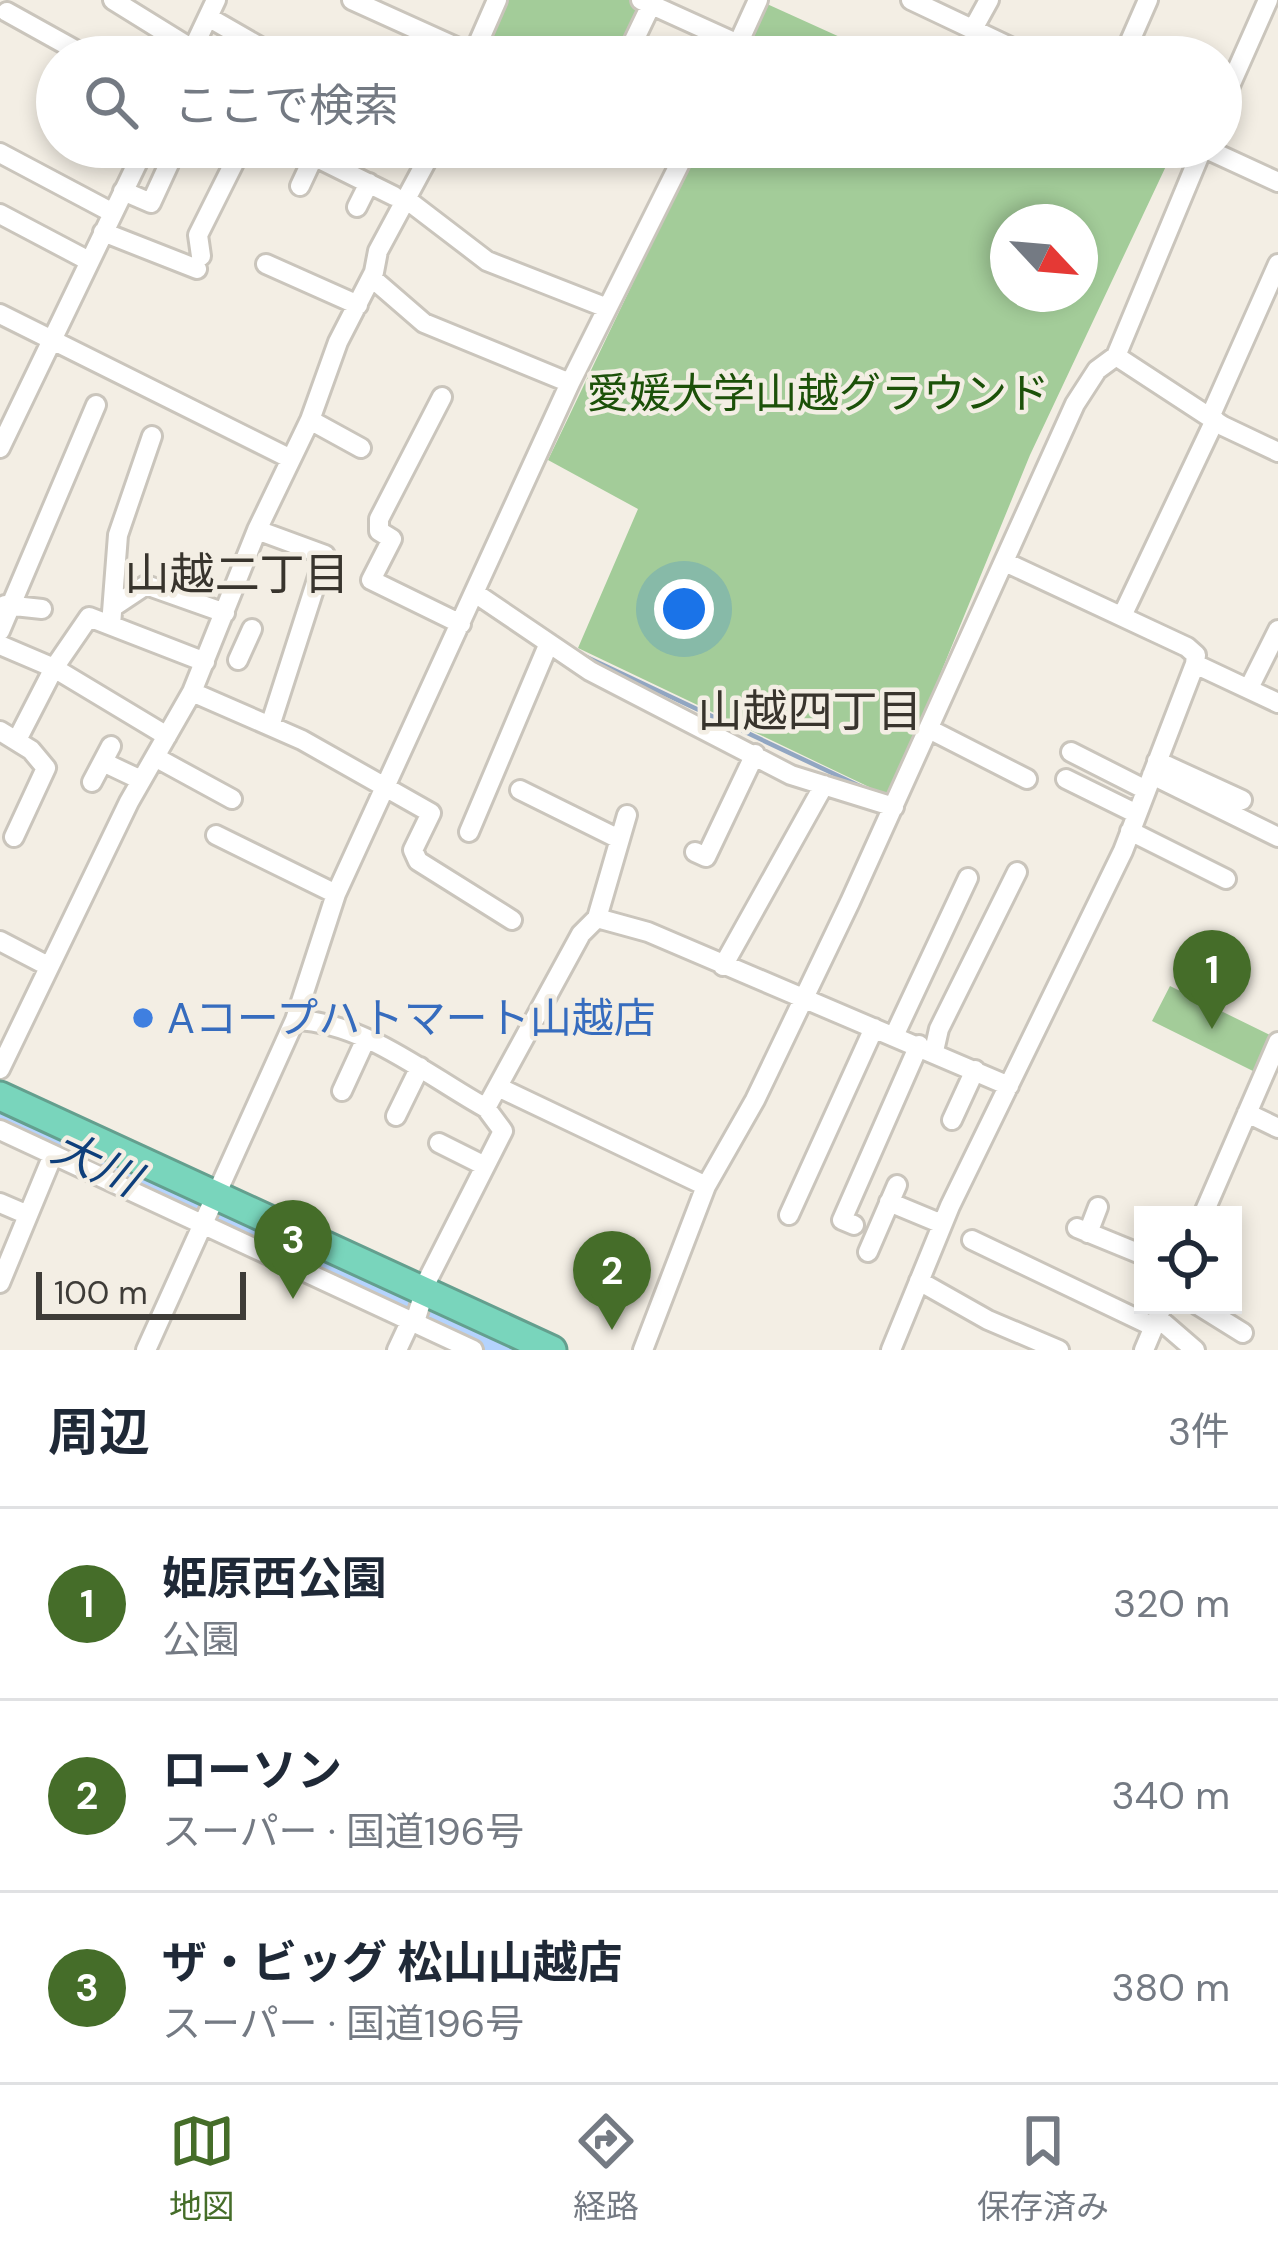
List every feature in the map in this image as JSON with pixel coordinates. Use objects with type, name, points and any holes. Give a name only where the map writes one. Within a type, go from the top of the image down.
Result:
[{"type":"highway","points":[[0,1096],[92,1157],[419,1311],[552,1350]]},
{"type":"street","points":[[113,0],[165,36]]},
{"type":"street","points":[[352,0],[416,36]]},
{"type":"street","points":[[482,36],[497,0]]},
{"type":"street","points":[[742,36],[758,0]]},
{"type":"street","points":[[911,0],[988,36]]},
{"type":"street","points":[[973,29],[989,0]]},
{"type":"street","points":[[1132,36],[1148,0]]},
{"type":"street","points":[[1242,59],[1268,0]]},
{"type":"street","points":[[634,36],[646,2],[708,36]]},
{"type":"street","points":[[198,36],[212,8],[248,36]]},
{"type":"street","points":[[6,9],[52,36]]},
{"type":"street","points":[[0,153],[113,213]]},
{"type":"street","points":[[1242,165],[1278,182]]},
{"type":"street","points":[[0,448],[134,168]]},
{"type":"street","points":[[123,191],[151,203],[167,168]]},
{"type":"street","points":[[104,232],[199,262],[197,225],[230,168]]},
{"type":"street","points":[[299,186],[308,168]]},
{"type":"street","points":[[338,168],[400,197],[487,260],[607,308]]},
{"type":"street","points":[[0,1069],[141,780],[192,692],[257,530],[310,420],[338,342],[372,278],[400,197],[420,168]]},
{"type":"street","points":[[146,1350],[295,1020],[336,894],[671,168]]},
{"type":"street","points":[[643,1350],[706,1186],[802,1001],[894,807],[1075,404],[1097,370],[1116,356],[1194,168]]},
{"type":"street","points":[[357,207],[369,183]]},
{"type":"street","points":[[0,214],[89,261]]},
{"type":"street","points":[[266,264],[358,305]]},
{"type":"street","points":[[1124,614],[1278,264]]},
{"type":"street","points":[[372,278],[424,323],[570,383]]},
{"type":"street","points":[[0,314],[289,458]]},
{"type":"street","points":[[1116,356],[1212,418],[1278,452]]},
{"type":"street","points":[[0,397],[20,406]]},
{"type":"street","points":[[442,397],[376,525],[392,538],[371,580],[460,623]]},
{"type":"street","points":[[0,631],[6,605],[96,405]]},
{"type":"street","points":[[310,420],[362,448]]},
{"type":"street","points":[[112,616],[118,535],[152,436]]},
{"type":"street","points":[[257,530],[325,555],[270,726]]},
{"type":"street","points":[[891,1350],[942,1224],[1133,823],[1195,664],[1196,655],[1187,647],[1005,562]]},
{"type":"street","points":[[112,616],[146,585],[221,622],[245,644]]},
{"type":"street","points":[[476,592],[590,671],[824,785],[894,807]]},
{"type":"street","points":[[6,605],[42,609]]},
{"type":"street","points":[[14,837],[46,768],[8,735],[89,617],[112,616],[205,662]]},
{"type":"street","points":[[1249,688],[1278,629]]},
{"type":"street","points":[[469,832],[549,643]]},
{"type":"street","points":[[0,646],[54,668],[167,736]]},
{"type":"street","points":[[1195,664],[1278,704]]},
{"type":"street","points":[[192,692],[270,726],[430,813],[413,850],[418,861],[512,920]]},
{"type":"street","points":[[929,729],[1027,779]]},
{"type":"street","points":[[92,782],[107,754],[141,780]]},
{"type":"street","points":[[695,852],[706,857],[755,754]]},
{"type":"street","points":[[155,757],[232,799]]},
{"type":"street","points":[[1226,878],[1133,823],[1067,772],[1152,775],[1242,800]]},
{"type":"street","points":[[1152,775],[1278,837]]},
{"type":"street","points":[[723,966],[824,785]]},
{"type":"street","points":[[520,790],[619,839]]},
{"type":"street","points":[[486,1108],[581,934],[597,918],[627,815]]},
{"type":"street","points":[[216,835],[336,894]]},
{"type":"street","points":[[854,1225],[842,1220],[1017,872]]},
{"type":"street","points":[[895,1036],[968,878]]},
{"type":"street","points":[[597,918],[648,932],[1009,1086]]},
{"type":"street","points":[[0,941],[48,966]]},
{"type":"street","points":[[295,1020],[331,1025],[420,1067],[486,1108],[503,1131],[397,1350]]},
{"type":"street","points":[[789,1216],[874,1028]]},
{"type":"street","points":[[342,1091],[365,1041]]},
{"type":"street","points":[[1207,1206],[1278,1042]]},
{"type":"street","points":[[396,1116],[420,1067]]},
{"type":"street","points":[[952,1120],[975,1070]]},
{"type":"street","points":[[498,1087],[706,1186]]},
{"type":"street","points":[[1247,1112],[1278,1128]]},
{"type":"street","points":[[0,1130],[52,1155],[92,1157]]},
{"type":"street","points":[[439,1143],[485,1166]]},
{"type":"street","points":[[0,1283],[52,1155]]},
{"type":"street","points":[[868,1252],[893,1193],[942,1224]]},
{"type":"street","points":[[0,1203],[28,1215]]},
{"type":"street","points":[[1098,1208],[1082,1231],[1134,1251]]},
{"type":"street","points":[[972,1240],[1158,1316],[1196,1350]]},
{"type":"street","points":[[920,1281],[988,1320],[1059,1350]]},
{"type":"street","points":[[419,1311],[473,1350]]},
{"type":"street","points":[[1218,1314],[1243,1334]]},
{"type":"street","points":[[1144,1350],[1158,1316]]},
{"type":"green space","points":[[503,0],[630,0],[646,7],[632,36],[486,36]]},
{"type":"green space","points":[[767,4],[838,36],[752,36]]},
{"type":"green space","name":"愛媛大学山越グラウンド","points":[[688,168],[1165,168],[1098,311],[1098,204],[990,204],[990,312],[1097,312],[1030,455],[890,797],[578,648],[638,509],[548,460]]},
{"type":"green space","points":[[1170,986],[1272,1036],[1255,1072],[1152,1021]]},
{"type":"waterway","points":[[578,653],[866,789]]},
{"type":"waterway","name":"大川","points":[[0,1119],[193,1207]]},
{"type":"waterway","name":"大川","points":[[220,1218],[503,1350]]},
{"type":"place","name":"Aコープハトマート山越店","points":[[143,1018]]},
{"type":"place","name":"姫原西公園","points":[[1212,1029]]},
{"type":"place","name":"ザ・ビッグ 松山山越店","points":[[293,1299]]},
{"type":"place","name":"ローソン","points":[[612,1330]]},
{"type":"district","name":"山越二丁目","points":[[237,574]]},
{"type":"district","name":"山越四丁目","points":[[810,711]]}]
